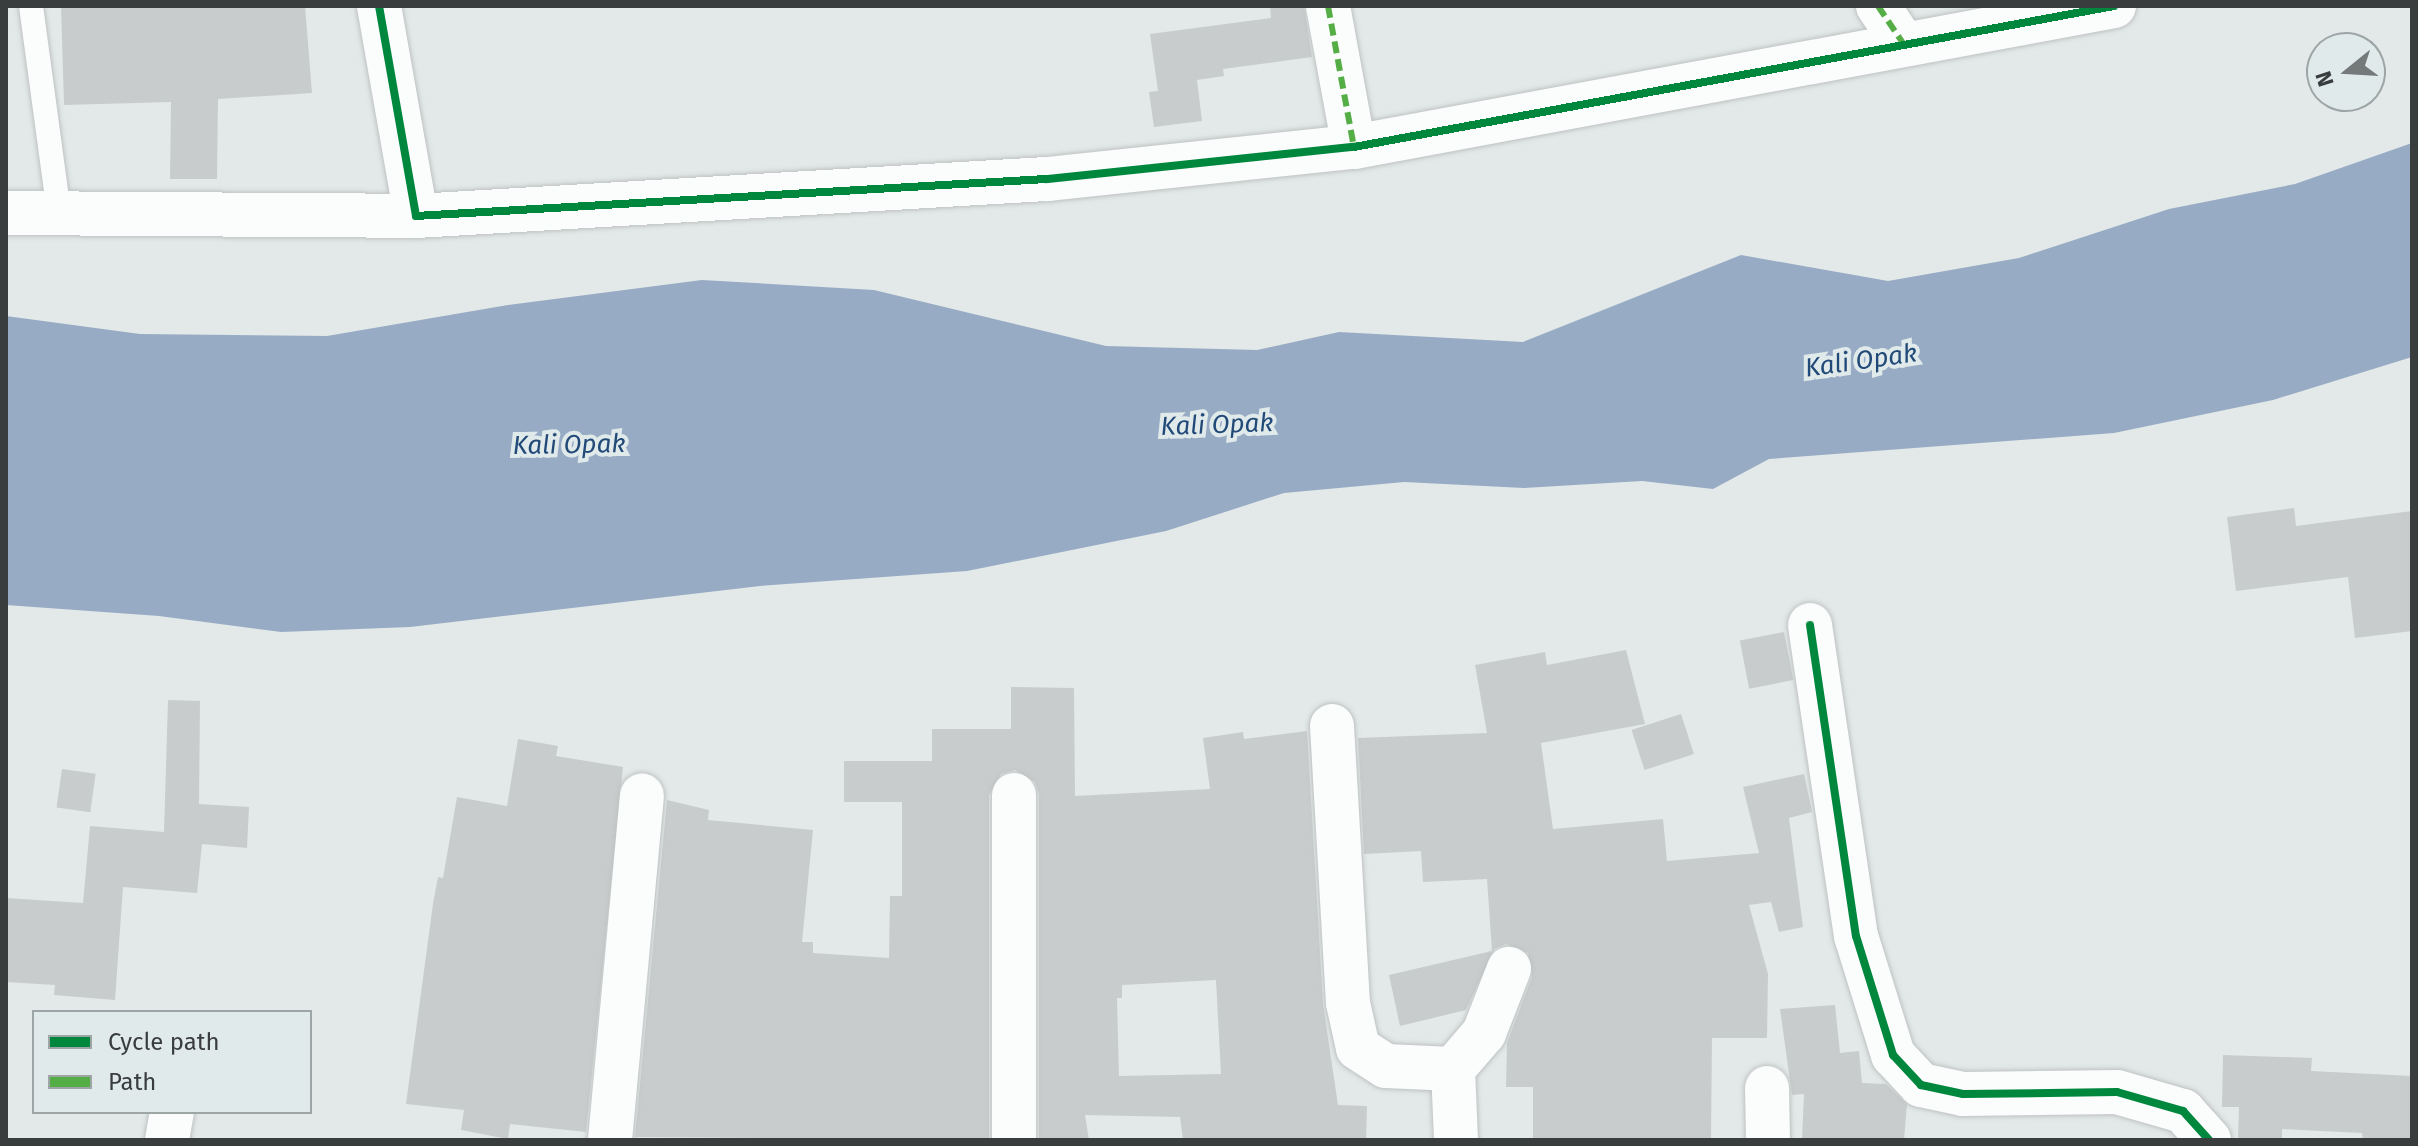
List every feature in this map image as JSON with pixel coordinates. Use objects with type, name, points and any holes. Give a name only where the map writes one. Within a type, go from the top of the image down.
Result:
[{"type":"street","points":[[379,6],[416,216]]},
{"type":"street","points":[[1328,6],[1354,147]]},
{"type":"street","points":[[1878,6],[1903,43]]},
{"type":"street","points":[[6,213],[416,216],[1047,179],[1354,147],[2114,6]]},
{"type":"street","points":[[1810,625],[1856,936],[1893,1055],[1921,1085],[1963,1094],[2117,1092],[2183,1111],[2209,1140]]},
{"type":"street","points":[[1332,726],[1348,1003],[1358,1048],[1386,1066],[1453,1069]]},
{"type":"street","points":[[610,1140],[642,795]]},
{"type":"street","points":[[1014,795],[1014,1140]]},
{"type":"street","points":[[1456,1140],[1453,1069],[1484,1033],[1509,969]]},
{"type":"street","points":[[1767,1088],[1768,1140]]},
{"type":"street","points":[[167,1140],[172,1114]]},
{"type":"lane","points":[[31,6],[59,213]]},
{"type":"water","name":"Kali Opak","points":[[2412,143],[2412,357],[2273,400],[2114,433],[1769,459],[1713,489],[1642,481],[1524,488],[1404,482],[1284,493],[1166,531],[967,571],[760,586],[410,627],[281,632],[159,616],[6,605],[6,316],[140,334],[327,336],[508,305],[702,280],[874,290],[1106,346],[1257,350],[1339,332],[1523,342],[1741,255],[1888,281],[2019,258],[2169,209],[2295,184]]},
{"type":"building","points":[[61,6],[305,6],[312,93],[218,99],[217,179],[170,179],[171,102],[64,105]]},
{"type":"building","points":[[1270,6],[1304,6],[1312,57],[1223,69],[1224,76],[1197,80],[1202,121],[1154,127],[1149,92],[1158,91],[1150,34],[1271,18]]},
{"type":"building","points":[[2294,508],[2296,526],[2412,511],[2412,631],[2355,638],[2348,577],[2236,591],[2227,517]]},
{"type":"building","points":[[1784,632],[1793,680],[1749,689],[1740,641]]},
{"type":"building","points":[[1626,650],[1645,724],[1541,743],[1553,829],[1663,819],[1667,861],[1759,853],[1743,787],[1804,774],[1812,812],[1789,818],[1803,927],[1779,932],[1771,902],[1749,905],[1768,974],[1767,1038],[1712,1038],[1711,1138],[1533,1140],[1533,1087],[1506,1087],[1507,1043],[1532,977],[1528,953],[1506,944],[1494,949],[1466,1010],[1400,1026],[1389,975],[1492,951],[1487,879],[1423,882],[1421,851],[1364,854],[1358,738],[1487,733],[1475,665],[1545,652],[1547,665]]},
{"type":"building","points":[[1011,687],[1074,688],[1075,796],[1210,789],[1203,738],[1243,732],[1244,739],[1307,731],[1323,1004],[1338,1105],[1367,1106],[1366,1140],[1183,1140],[1180,1117],[1085,1115],[1089,1140],[1039,1140],[1039,795],[1035,782],[1015,770],[1001,774],[989,795],[989,1140],[635,1137],[667,800],[709,810],[708,820],[813,830],[802,942],[813,942],[813,953],[889,958],[890,896],[902,896],[902,802],[844,802],[844,761],[932,761],[932,729],[1011,729]],"holes":[[[1216,980],[1221,1074],[1119,1076],[1117,998],[1122,998],[1122,985]]]},
{"type":"building","points":[[168,700],[200,701],[199,804],[249,807],[247,848],[202,844],[197,893],[123,887],[115,1000],[54,995],[55,985],[6,982],[6,898],[83,903],[90,826],[164,832]]},
{"type":"building","points":[[1681,714],[1694,754],[1645,770],[1632,730]]},
{"type":"building","points":[[518,739],[558,746],[556,756],[623,767],[586,1132],[510,1124],[508,1139],[461,1130],[464,1110],[406,1104],[433,904],[438,877],[443,878],[457,797],[507,806]]},
{"type":"building","points":[[62,769],[96,774],[90,812],[57,808]]},
{"type":"building","points":[[1835,1005],[1840,1053],[1859,1051],[1862,1083],[1886,1084],[1907,1104],[1904,1140],[1802,1140],[1804,1094],[1792,1095],[1780,1009]]},
{"type":"building","points":[[2223,1055],[2312,1058],[2311,1071],[2412,1076],[2412,1140],[2363,1140],[2362,1133],[2282,1129],[2282,1140],[2238,1140],[2239,1107],[2222,1107]]},
{"type":"marked path","points":[[1328,6],[1354,147]]},
{"type":"marked path","points":[[1878,6],[1903,43]]},
{"type":"cycle path","points":[[379,6],[416,216],[1047,179],[1354,147],[2114,6]]},
{"type":"cycle path","points":[[1810,625],[1856,936],[1893,1055],[1921,1085],[1963,1094],[2117,1092],[2183,1111],[2209,1140]]}]
